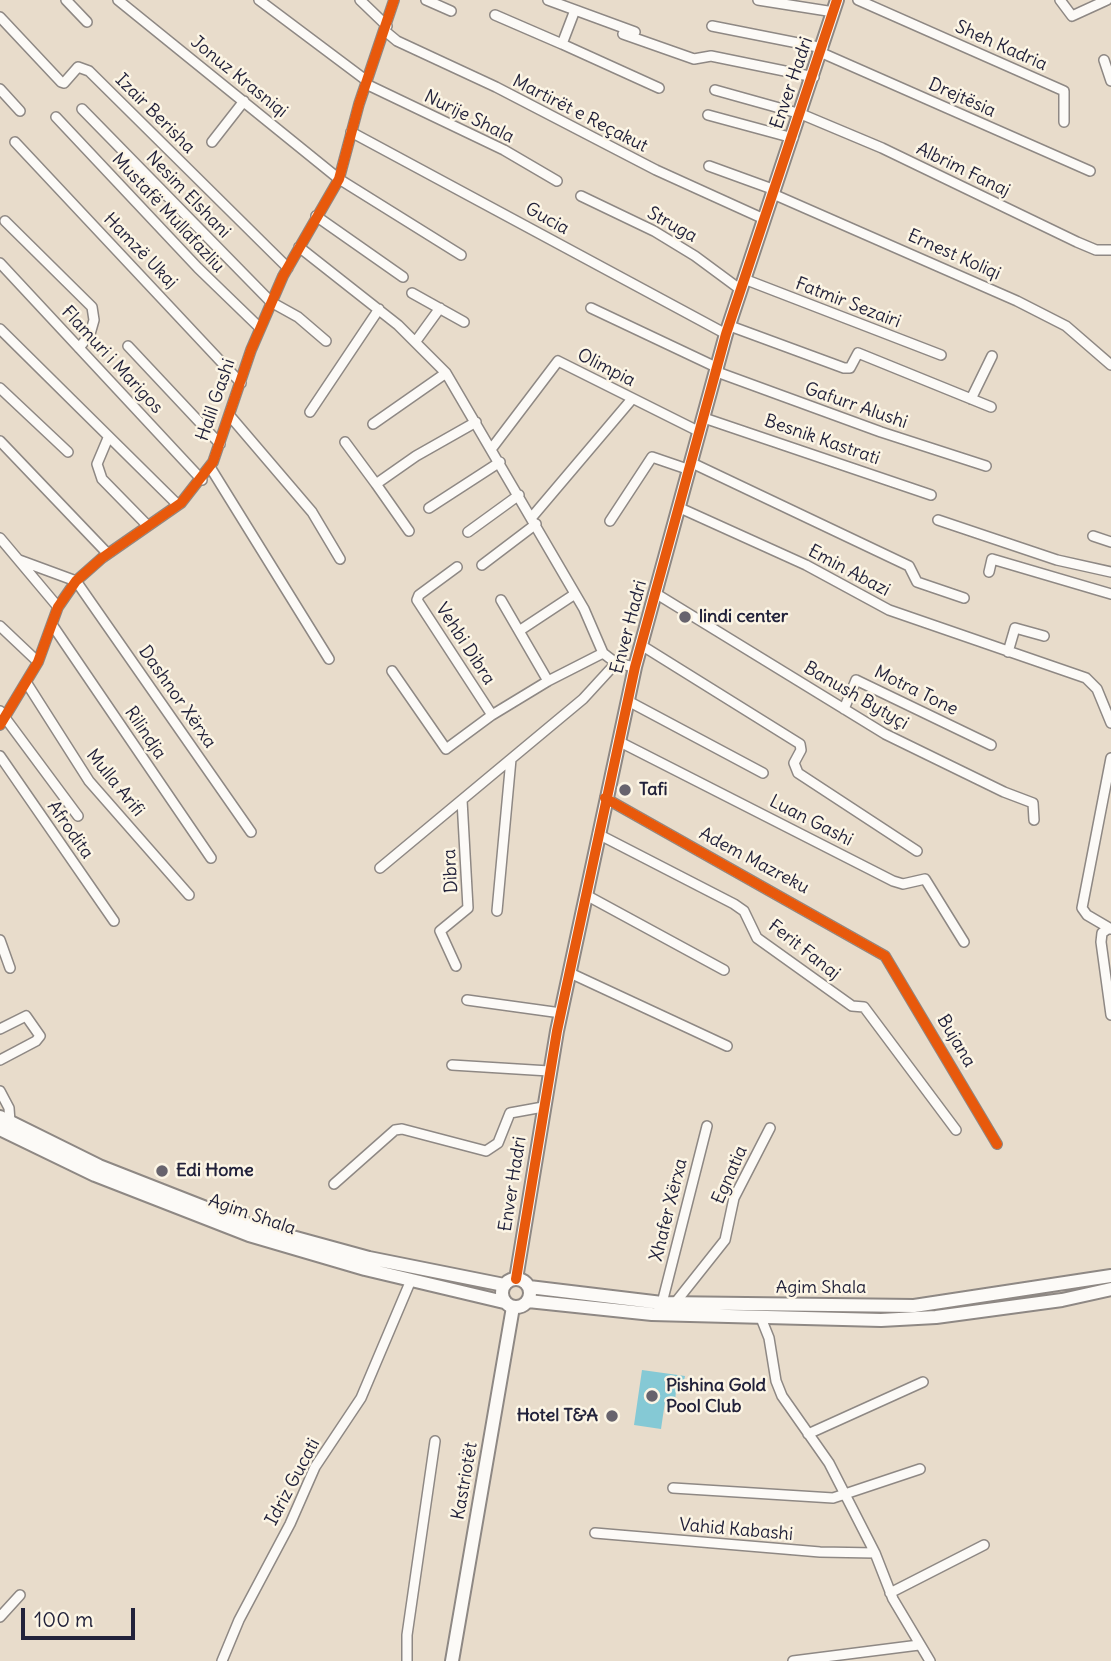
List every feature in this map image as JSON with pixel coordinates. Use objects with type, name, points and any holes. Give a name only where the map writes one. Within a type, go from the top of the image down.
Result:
[{"type":"main road","name":"Enver Hadri","points":[[510,1282],[549,1071],[635,667],[728,330],[836,6]]},
{"type":"main road","name":"Agim Shala","points":[[3,1123],[95,1175],[249,1235],[508,1305]]},
{"type":"main road","name":"Agim Shala","points":[[3,1123],[99,1166],[252,1226],[369,1258],[529,1287],[668,1303],[914,1306],[1111,1276]]},
{"type":"main road","points":[[510,1282],[501,1294],[508,1305],[522,1306],[528,1301],[529,1287]]},
{"type":"main road","name":"Agim Shala","points":[[528,1301],[652,1314],[881,1320],[936,1317],[1062,1300],[1111,1289]]},
{"type":"main road","name":"Kastriotët","points":[[452,1661],[508,1305]]},
{"type":"street","points":[[66,0],[87,22]]},
{"type":"street","name":"Jonuz Krasniqi","points":[[118,0],[339,179],[461,255]]},
{"type":"street","name":"Nurije Shala","points":[[260,0],[367,82],[504,149],[557,181]]},
{"type":"street","name":"Martirët e Reçakut","points":[[360,0],[397,41],[495,87],[656,170],[764,219]]},
{"type":"street","name":"Halil Gashi","points":[[78,816],[2,717],[38,662],[58,607],[76,581],[108,554],[178,505],[202,480],[220,444],[271,302],[316,216],[339,179],[351,132],[394,0]]},
{"type":"street","points":[[426,0],[452,11]]},
{"type":"street","points":[[548,0],[678,48]]},
{"type":"street","points":[[758,0],[836,6]]},
{"type":"street","name":"Sheh Kadria","points":[[858,0],[1064,91],[1064,122]]},
{"type":"street","points":[[1060,0],[1072,16],[1107,0]]},
{"type":"street","points":[[562,44],[575,10]]},
{"type":"street","points":[[495,15],[659,88]]},
{"type":"street","name":"Izair Berisha","points":[[0,18],[61,82],[64,83],[78,67],[89,71],[288,268]]},
{"type":"street","name":"Drejtësia","points":[[712,26],[822,51],[1090,171]]},
{"type":"street","points":[[623,34],[694,59],[711,56],[814,77]]},
{"type":"street","points":[[1104,60],[1111,81]]},
{"type":"street","points":[[0,89],[20,111]]},
{"type":"street","name":"Enver Hadri","points":[[715,90],[801,114]]},
{"type":"street","points":[[212,142],[244,101]]},
{"type":"street","name":"Nesim Elshani","points":[[82,109],[271,302],[298,317],[326,341]]},
{"type":"street","name":"Albrim Fanaj","points":[[801,114],[882,148],[1077,242],[1096,250],[1111,250]]},
{"type":"street","name":"Enver Hadri","points":[[708,115],[793,138]]},
{"type":"street","name":"Mustafë Mullafazliu","points":[[56,117],[198,268],[260,328]]},
{"type":"street","name":"Gucia","points":[[351,132],[728,330],[844,368],[850,368],[858,353],[971,399]]},
{"type":"street","name":"Hamzë Ukaj","points":[[15,142],[241,383]]},
{"type":"street","points":[[709,166],[774,192]]},
{"type":"street","name":"Ernest Koliqi","points":[[774,192],[1017,300],[1066,326],[1111,365]]},
{"type":"street","name":"Struga","points":[[581,196],[654,231],[743,284]]},
{"type":"street","points":[[316,216],[403,277]]},
{"type":"street","points":[[5,221],[92,307],[90,334],[79,348]]},
{"type":"street","points":[[299,247],[379,309],[416,341],[446,373],[575,594],[603,653],[616,663],[635,667]]},
{"type":"street","name":"Flamuri i Marigos","points":[[0,263],[202,480]]},
{"type":"street","name":"Fatmir Sezairi","points":[[743,284],[941,355]]},
{"type":"street","points":[[412,293],[464,322]]},
{"type":"street","points":[[416,341],[440,308]]},
{"type":"street","name":"Gafurr Alushi","points":[[591,308],[717,370],[868,427],[986,466]]},
{"type":"street","points":[[310,412],[379,309]]},
{"type":"street","points":[[0,329],[178,505]]},
{"type":"street","points":[[128,346],[220,444]]},
{"type":"street","points":[[991,407],[971,399],[992,356]]},
{"type":"street","name":"Olimpia","points":[[492,448],[558,361],[700,432]]},
{"type":"street","points":[[373,424],[446,373]]},
{"type":"street","points":[[0,388],[68,452]]},
{"type":"street","points":[[482,565],[534,521],[632,399]]},
{"type":"street","points":[[230,416],[312,512],[340,559]]},
{"type":"street","name":"Besnik Kastrati","points":[[704,418],[931,495]]},
{"type":"street","points":[[376,484],[416,456],[476,422]]},
{"type":"street","points":[[108,438],[97,464],[102,479],[148,526]]},
{"type":"street","points":[[0,441],[108,554]]},
{"type":"street","points":[[345,442],[409,531]]},
{"type":"street","points":[[610,521],[652,457],[691,467],[909,566],[917,582],[964,598]]},
{"type":"street","points":[[429,508],[500,462]]},
{"type":"street","points":[[209,467],[329,659]]},
{"type":"street","points":[[468,532],[519,495]]},
{"type":"street","name":"Emin Abazi","points":[[680,508],[806,565],[888,610],[1086,678],[1097,689],[1111,723]]},
{"type":"street","points":[[938,520],[1045,556],[1111,572]]},
{"type":"street","points":[[1093,536],[1111,542]]},
{"type":"street","points":[[0,538],[58,607]]},
{"type":"street","points":[[989,572],[992,559],[1111,594]]},
{"type":"street","points":[[19,560],[76,581]]},
{"type":"street","name":"Vehbi Dibra","points":[[457,567],[419,595],[417,600],[492,715]]},
{"type":"street","name":"Dashnor Xërxa","points":[[76,581],[251,832]]},
{"type":"street","name":"Banush Bytyçi","points":[[655,593],[885,734],[1004,792],[1033,803],[1034,820]]},
{"type":"street","points":[[522,629],[575,594]]},
{"type":"street","points":[[501,600],[548,681]]},
{"type":"street","points":[[0,626],[38,662]]},
{"type":"street","name":"Rilindja","points":[[53,626],[211,858]]},
{"type":"street","points":[[1008,652],[1015,628],[1044,636]]},
{"type":"street","points":[[641,645],[800,744],[801,750],[794,763],[798,773],[917,851]]},
{"type":"street","points":[[391,671],[446,749],[492,715],[548,681],[603,653]]},
{"type":"street","name":"Dibra","points":[[380,868],[583,699],[616,663]]},
{"type":"street","name":"Motra Tone","points":[[844,709],[856,680],[991,745]]},
{"type":"street","name":"Mulla Arifi","points":[[26,682],[89,782],[189,895]]},
{"type":"street","points":[[628,701],[763,773]]},
{"type":"street","name":"Luan Gashi","points":[[618,741],[893,881],[902,884],[925,879],[964,942]]},
{"type":"street","name":"Afrodita","points":[[0,756],[114,921]]},
{"type":"street","points":[[1111,758],[1082,908],[1110,929],[1102,933],[1101,942],[1111,1015]]},
{"type":"street","points":[[497,911],[511,759]]},
{"type":"street","name":"Adem Mazreku","points":[[605,798],[885,956]]},
{"type":"street","name":"Dibra","points":[[456,966],[440,931],[468,908],[462,800]]},
{"type":"street","name":"Ferit Fanaj","points":[[598,834],[734,904],[744,911],[757,938],[852,1006],[864,1007],[956,1130]]},
{"type":"street","points":[[586,895],[724,970]]},
{"type":"street","points":[[0,940],[10,968]]},
{"type":"street","name":"Bujana","points":[[885,956],[997,1144]]},
{"type":"street","points":[[570,973],[727,1046]]},
{"type":"street","points":[[467,1000],[561,1013]]},
{"type":"street","points":[[0,1029],[26,1016],[40,1036],[36,1041],[1,1056]]},
{"type":"street","points":[[452,1065],[549,1071]]},
{"type":"street","points":[[0,1091],[9,1108],[3,1123]]},
{"type":"street","points":[[334,1184],[395,1130],[402,1129],[486,1151],[498,1143],[510,1112],[543,1107]]},
{"type":"street","name":"Xhafer Xërxa","points":[[668,1303],[707,1126]]},
{"type":"street","name":"Egnatia","points":[[668,1303],[725,1240],[734,1198],[770,1128]]},
{"type":"street","name":"Idriz Gucati","points":[[222,1661],[239,1620],[290,1524],[315,1467],[361,1398],[411,1280]]},
{"type":"street","points":[[761,1318],[769,1338],[776,1381],[829,1463],[875,1553],[890,1593],[930,1661]]},
{"type":"street","points":[[808,1434],[923,1382]]},
{"type":"street","points":[[407,1661],[407,1635],[435,1441]]},
{"type":"street","points":[[673,1488],[833,1499],[919,1469]]},
{"type":"street","name":"Vahid Kabashi","points":[[595,1533],[820,1552],[875,1553]]},
{"type":"street","points":[[890,1593],[984,1545]]},
{"type":"street","points":[[0,1617],[20,1595]]},
{"type":"street","points":[[793,1661],[919,1645]]},
{"type":"water","name":"Pishina Gold Pool Club","points":[[642,1370],[685,1376],[682,1390],[676,1389],[675,1404],[665,1402],[661,1429],[634,1425]]},
{"type":"cycle path","points":[[0,725],[38,662],[58,607],[76,581],[102,558],[181,503],[213,462],[251,350],[283,276],[339,179],[359,104],[394,0]]},
{"type":"cycle path","points":[[516,1279],[557,1031],[635,667],[726,334],[837,0]]},
{"type":"cycle path","points":[[605,798],[885,956],[997,1144]]},
{"type":"place","name":"lindi center","points":[[685,617]]},
{"type":"place","name":"Tafi","points":[[625,790]]},
{"type":"place","name":"Edi Home","points":[[162,1171]]},
{"type":"place","name":"Pishina Gold Pool Club","points":[[652,1396]]},
{"type":"place","name":"Hotel T&A","points":[[612,1416]]}]
